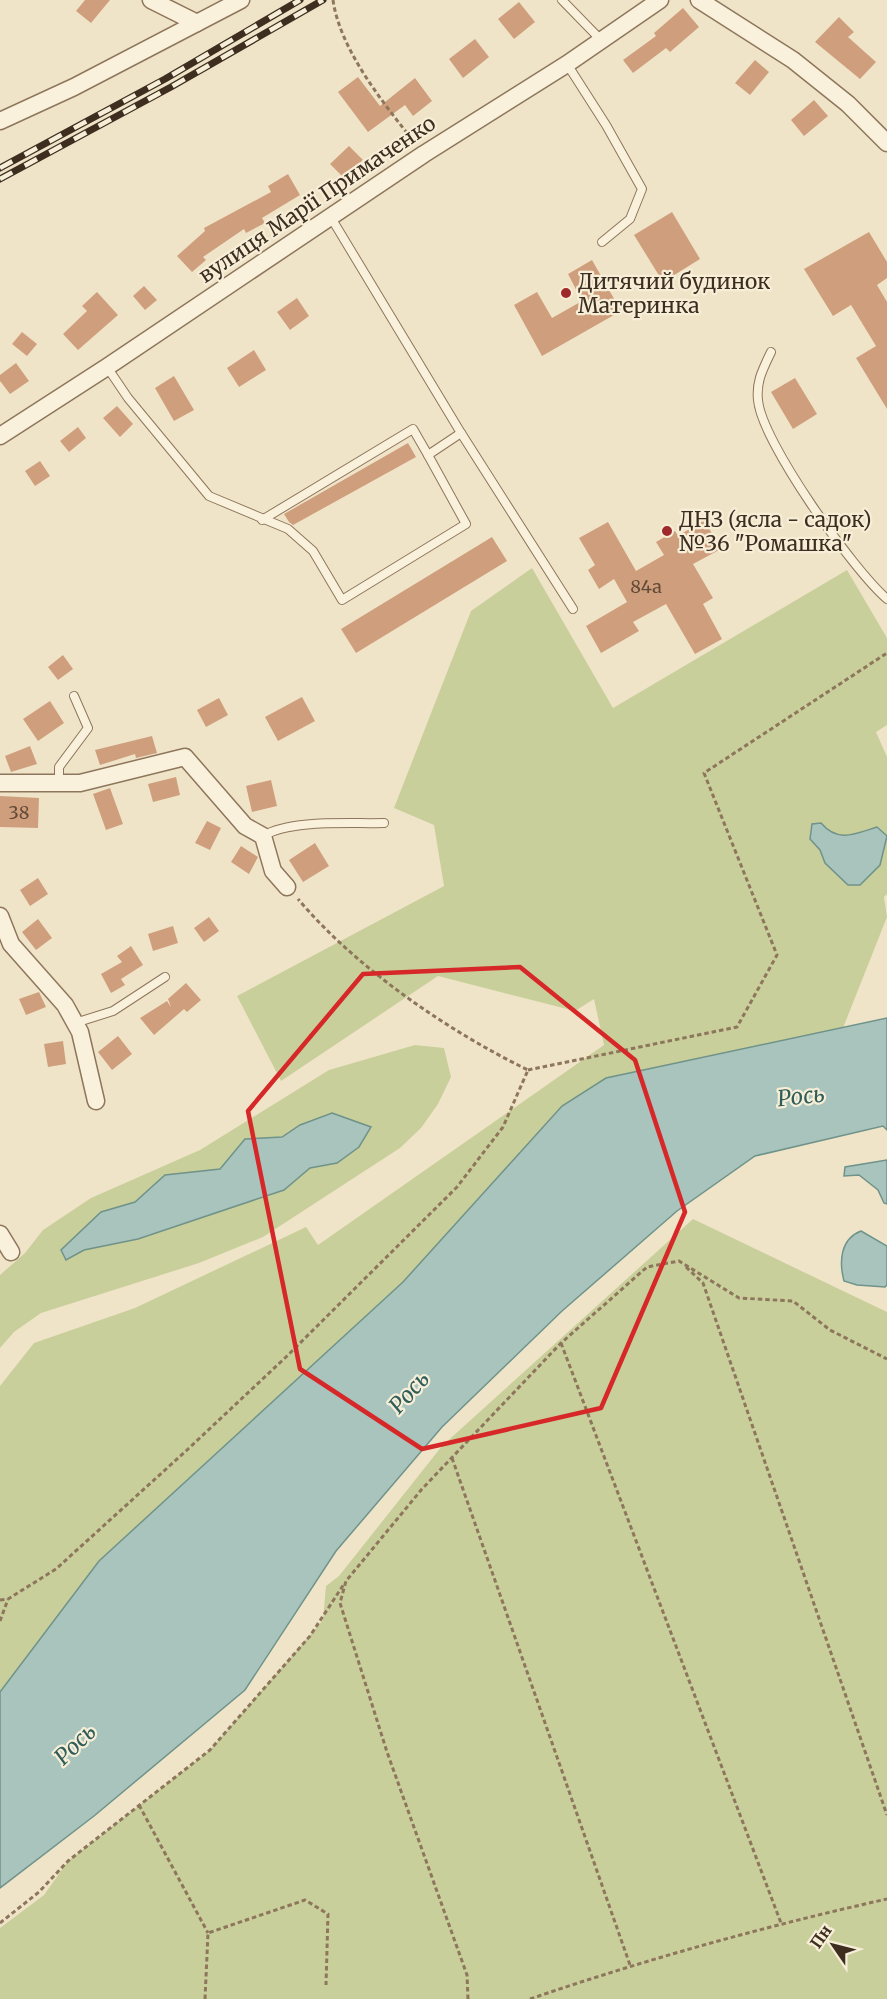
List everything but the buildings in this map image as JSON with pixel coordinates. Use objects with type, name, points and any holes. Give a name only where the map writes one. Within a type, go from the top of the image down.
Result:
[{"type":"street","points":[[151,0],[197,23]]},
{"type":"street","points":[[0,121],[74,87],[241,0]]},
{"type":"street","name":"вулиця Марії Примаченко","points":[[0,436],[107,367],[424,154],[567,64],[660,0]]},
{"type":"street","points":[[699,0],[793,60],[848,104],[885,138]]},
{"type":"street","points":[[0,783],[80,783],[185,757],[245,826],[263,836],[273,871],[287,887]]},
{"type":"street","points":[[0,916],[11,944],[64,1005],[80,1032],[96,1101]]},
{"type":"street","points":[[0,1234],[11,1252]]},
{"type":"lane","points":[[562,0],[601,40]]},
{"type":"lane","points":[[567,64],[606,125],[642,189],[630,219],[602,242]]},
{"type":"lane","points":[[330,216],[461,433],[573,609]]},
{"type":"lane","points":[[771,352],[758,380],[758,402],[769,433],[853,564],[887,599]]},
{"type":"lane","points":[[107,367],[128,398],[209,496],[262,520],[288,530],[313,551],[342,600],[466,524],[413,429],[262,520]]},
{"type":"lane","points":[[428,455],[461,433]]},
{"type":"lane","points":[[59,783],[59,767],[88,728],[74,696]]},
{"type":"lane","points":[[263,836],[273,830],[301,826],[384,823]]},
{"type":"lane","points":[[75,1023],[113,1011],[165,977]]},
{"type":"path","points":[[333,0],[336,16],[359,64],[424,154]]},
{"type":"path","points":[[287,887],[318,924],[392,985],[445,1024],[528,1071],[736,1027],[777,955],[704,773],[887,653]]},
{"type":"path","points":[[0,1600],[8,1599],[56,1569],[286,1357],[457,1187],[503,1127],[528,1071]]},
{"type":"path","points":[[679,1261],[704,1283],[887,1815]]},
{"type":"path","points":[[0,1923],[39,1892],[68,1860],[210,1750],[310,1636],[346,1581],[422,1489],[561,1343],[647,1267],[679,1261],[740,1298],[793,1301],[830,1330],[887,1359]]},
{"type":"path","points":[[561,1343],[781,1923]]},
{"type":"path","points":[[452,1458],[630,1965]]},
{"type":"path","points":[[346,1581],[340,1603],[387,1752],[467,1975],[468,1999]]},
{"type":"path","points":[[0,1621],[8,1599]]},
{"type":"path","points":[[139,1805],[208,1933],[206,1999]]},
{"type":"path","points":[[530,1999],[630,1965],[781,1923],[887,1899]]},
{"type":"path","points":[[208,1933],[305,1900],[328,1914],[326,1985]]},
{"type":"highlighted area","points":[[520,967],[635,1060],[685,1212],[601,1408],[422,1449],[300,1369],[248,1111],[363,974]]},
{"type":"green space","points":[[532,568],[613,708],[847,570],[887,638],[887,725],[876,732],[887,757],[887,894],[884,897],[887,917],[843,1028],[606,1078],[562,1106],[403,1282],[100,1561],[0,1692],[0,1386],[34,1343],[135,1308],[306,1227],[318,1245],[604,1045],[594,999],[575,1011],[438,976],[281,1081],[237,996],[444,886],[434,825],[394,808],[471,611]]},
{"type":"green space","points":[[415,1045],[444,1048],[451,1077],[438,1104],[421,1128],[400,1148],[263,1237],[199,1263],[41,1313],[14,1332],[0,1348],[0,1275],[25,1253],[43,1230],[91,1198],[200,1150],[329,1070]]},
{"type":"green space","points":[[693,1219],[887,1312],[887,1999],[0,1999],[0,1928],[44,1895],[68,1861],[210,1750],[323,1620],[326,1586],[339,1576],[442,1446]]},
{"type":"water","points":[[821,823],[827,829],[840,835],[854,834],[877,827],[887,836],[880,865],[860,885],[848,885],[825,863],[820,850],[810,839],[812,824]]},
{"type":"water","name":"Рось","points":[[887,1018],[887,1130],[883,1126],[755,1156],[677,1211],[562,1311],[442,1427],[336,1551],[245,1690],[94,1816],[0,1888],[0,1692],[99,1561],[403,1282],[562,1106],[606,1078]]},
{"type":"water","points":[[332,1113],[371,1127],[359,1147],[337,1163],[310,1168],[284,1190],[138,1239],[84,1250],[66,1260],[61,1250],[101,1212],[135,1202],[165,1175],[220,1169],[245,1139],[282,1137],[300,1125]]},
{"type":"water","points":[[887,1160],[887,1204],[884,1203],[878,1190],[859,1175],[844,1176],[845,1167]]},
{"type":"water","points":[[861,1231],[887,1246],[887,1285],[885,1287],[857,1285],[844,1281],[842,1259],[845,1245]]},
{"type":"railway","points":[[0,168],[165,79],[300,0]]},
{"type":"railway","points":[[0,179],[171,87],[323,0]]},
{"type":"place","name":"Дитячий будинок Материнка","points":[[566,293]]},
{"type":"place","name":"ДНЗ (ясла - садок) №36 \"Ромашка\"","points":[[667,531]]}]
